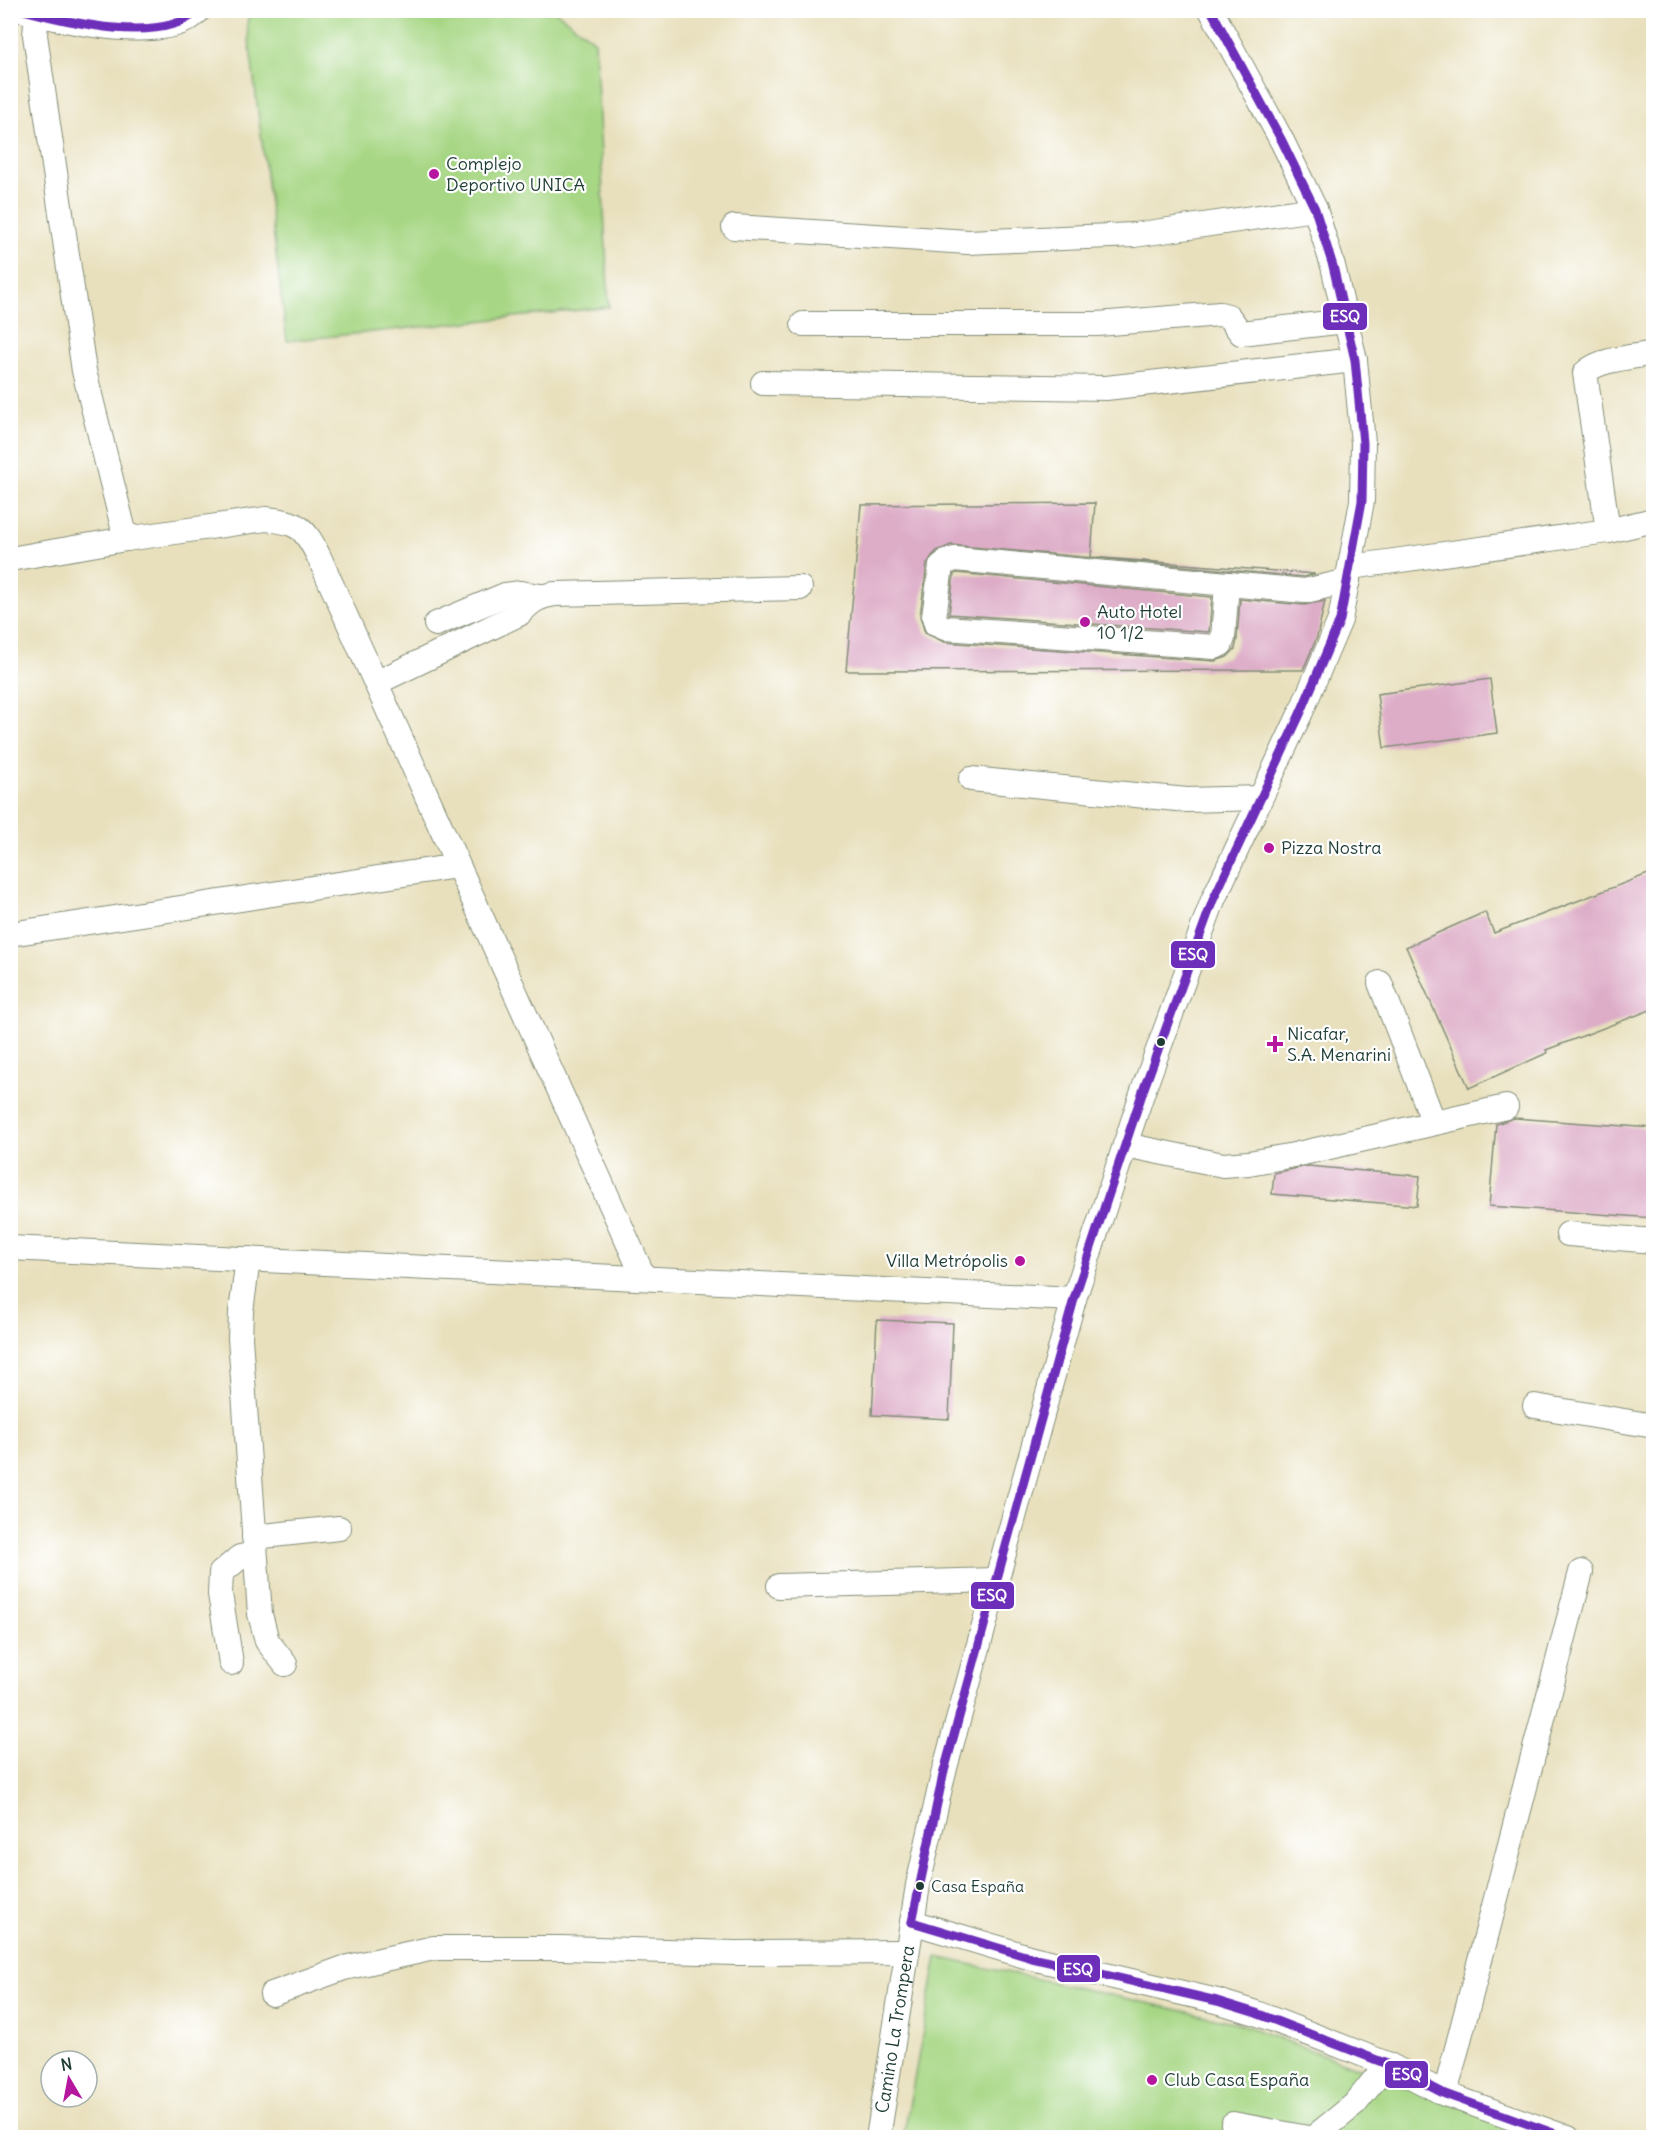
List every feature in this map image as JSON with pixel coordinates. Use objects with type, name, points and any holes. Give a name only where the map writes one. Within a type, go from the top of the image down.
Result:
[{"type":"street","points":[[126,539],[84,372],[29,12],[108,27],[159,28],[188,20],[200,10]]},
{"type":"street","name":"Camino La Trompera","points":[[878,2138],[912,1922],[943,1775],[1074,1299],[1125,1145],[1213,900],[1301,712],[1340,620],[1362,501],[1363,443],[1355,360],[1333,266],[1315,209],[1282,141],[1211,10]]},
{"type":"street","points":[[734,227],[968,242],[1134,235],[1315,209]]},
{"type":"street","points":[[803,324],[1098,324],[1220,314],[1228,316],[1241,333],[1346,321]]},
{"type":"street","points":[[1608,531],[1585,372],[1591,366],[1600,363],[1653,353]]},
{"type":"street","points":[[762,383],[1106,388],[1355,360]]},
{"type":"street","points":[[10,559],[126,539],[266,519],[286,521],[301,528],[311,540],[319,557],[644,1278]]},
{"type":"street","points":[[1227,584],[1223,638],[1221,644],[1215,647],[945,628],[936,624],[934,617],[941,566],[955,560],[1227,584],[1305,591],[1350,574],[1608,531],[1653,520]]},
{"type":"street","points":[[376,683],[519,614],[533,600],[541,596],[800,588]]},
{"type":"street","points":[[436,624],[505,595],[521,592],[541,596]]},
{"type":"street","points":[[971,779],[1187,800],[1260,798]]},
{"type":"street","points":[[10,934],[458,866]]},
{"type":"street","points":[[1380,983],[1434,1123]]},
{"type":"street","points":[[1125,1145],[1222,1165],[1294,1155],[1506,1107]]},
{"type":"street","points":[[1568,1234],[1653,1241]]},
{"type":"street","points":[[10,1248],[1074,1299]]},
{"type":"street","points":[[248,1259],[240,1338],[260,1614],[267,1641],[285,1664]]},
{"type":"street","points":[[1535,1406],[1653,1426]]},
{"type":"street","points":[[231,1663],[220,1594],[221,1573],[254,1546],[339,1528]]},
{"type":"street","points":[[1445,2094],[1581,1572]]},
{"type":"street","points":[[779,1586],[996,1580]]},
{"type":"street","points":[[912,1922],[1032,1958],[1227,2004],[1256,2013],[1386,2064],[1445,2094],[1568,2138]]},
{"type":"street","points":[[272,1994],[344,1968],[434,1948],[562,1948],[735,1953],[907,1952]]},
{"type":"street","points":[[1313,2138],[1355,2104],[1386,2064]]},
{"type":"street","points":[[1233,2124],[1308,2138]]},
{"type":"green space","name":"Complejo Deportivo UNICA","points":[[250,10],[555,11],[595,41],[609,307],[287,341],[247,24]]},
{"type":"green space","name":"Club Casa España","points":[[937,1957],[1238,2023],[1544,2137],[903,2138]]},
{"type":"building","points":[[1095,503],[1091,557],[1315,574],[1304,577],[951,545],[937,551],[927,564],[920,616],[925,633],[944,642],[1215,661],[1227,657],[1235,649],[1240,599],[1304,605],[1325,601],[1317,637],[1303,670],[846,671],[861,505]]},
{"type":"building","points":[[954,574],[1212,597],[1209,632],[949,614]]},
{"type":"building","points":[[1490,679],[1497,733],[1384,748],[1377,694]]},
{"type":"building","points":[[1653,872],[1653,1009],[1546,1050],[1547,1053],[1469,1088],[1406,947],[1485,912],[1494,933]]},
{"type":"building","points":[[1514,1118],[1653,1128],[1653,1218],[1489,1206],[1496,1124]]},
{"type":"building","points":[[1308,1166],[1420,1176],[1417,1206],[1272,1194],[1274,1173]]},
{"type":"building","points":[[877,1320],[953,1323],[949,1419],[872,1415]]},
{"type":"transit line","name":"ESQ","points":[[23,10],[89,25],[139,29],[162,27],[182,21],[198,10]]},
{"type":"transit line","name":"ESQ","points":[[912,1922],[943,1775],[1074,1299],[1143,1091],[1213,900],[1301,712],[1340,620],[1362,501],[1363,443],[1355,360],[1333,266],[1315,209],[1282,141],[1211,10]]},
{"type":"transit line","name":"ESQ","points":[[912,1922],[1032,1958],[1217,2001],[1256,2013],[1387,2064],[1445,2094],[1567,2138]]},
{"type":"place","name":"Complejo Deportivo UNICA","points":[[434,174]]},
{"type":"place","name":"Auto Hotel 10 1/2","points":[[1085,622]]},
{"type":"place","name":"Pizza Nostra","points":[[1269,848]]},
{"type":"place","name":"Nicafar, S.A. Menarini","points":[[1275,1044]]},
{"type":"place","name":"Villa Metrópolis","points":[[1020,1261]]},
{"type":"place","name":"Casa España","points":[[920,1886]]},
{"type":"place","name":"Club Casa España","points":[[1152,2080]]}]
